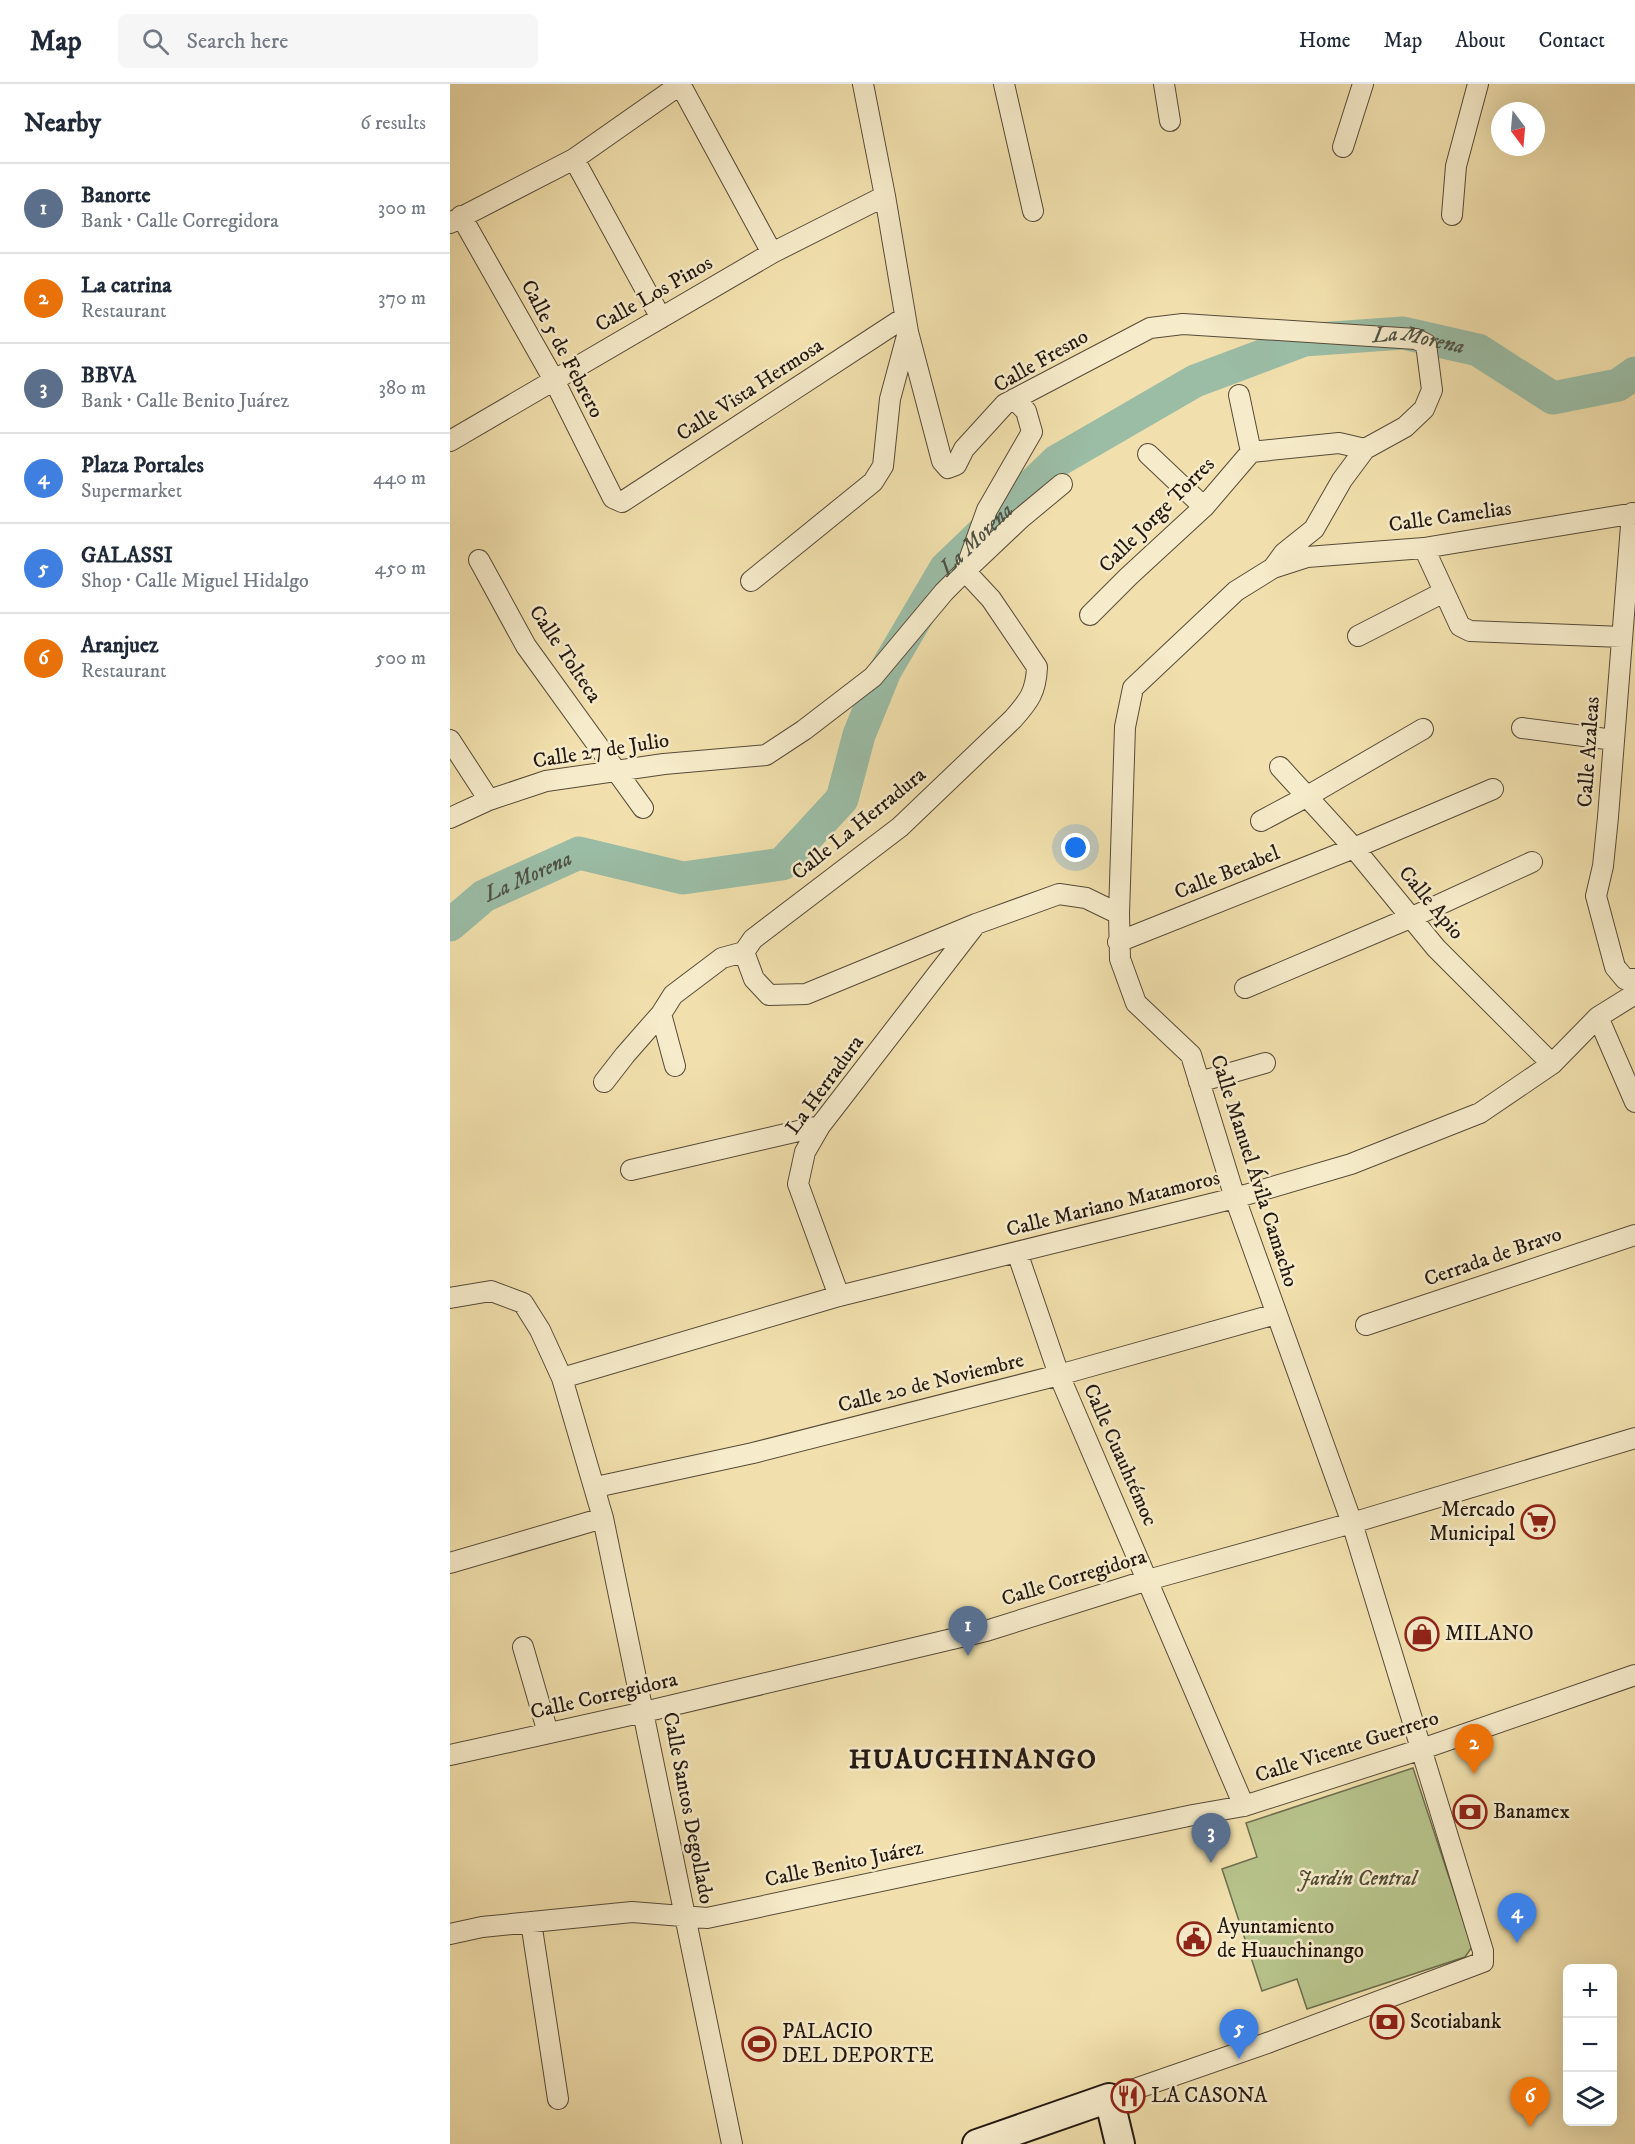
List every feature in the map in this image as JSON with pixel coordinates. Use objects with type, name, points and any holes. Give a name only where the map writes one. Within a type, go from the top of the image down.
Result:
[{"type":"main road","points":[[977,2144],[1109,2098],[1120,2144]]},
{"type":"street","points":[[456,219],[574,159],[680,84],[772,253]]},
{"type":"street","name":"Calle Fresno","points":[[863,84],[907,325],[942,461],[948,468],[956,465],[964,450],[1005,404],[1150,328],[1183,324],[1416,339],[1426,344],[1432,390],[1424,409],[1405,427],[1365,449]]},
{"type":"street","points":[[1004,84],[1033,211]]},
{"type":"street","points":[[1164,84],[1170,121]]},
{"type":"street","points":[[1343,147],[1363,84]]},
{"type":"street","points":[[1452,215],[1456,166],[1478,84]]},
{"type":"street","points":[[574,159],[661,318]]},
{"type":"street","name":"Calle Los Pinos","points":[[450,441],[772,253],[885,196]]},
{"type":"street","name":"Calle 5 de Febrero","points":[[456,219],[554,380],[613,498],[622,502]]},
{"type":"street","points":[[751,581],[873,482],[883,466],[890,399],[907,325]]},
{"type":"street","name":"Calle Vista Hermosa","points":[[622,502],[907,325]]},
{"type":"street","points":[[1239,395],[1251,452],[1339,443],[1365,449],[1342,480],[1314,529],[1284,553],[1273,568]]},
{"type":"street","points":[[965,571],[987,510],[1032,432],[1026,411],[1014,399]]},
{"type":"street","name":"Calle Jorge Torres","points":[[1090,615],[1204,507],[1251,452]]},
{"type":"street","points":[[1148,454],[1204,507]]},
{"type":"street","points":[[965,571],[1062,484]]},
{"type":"street","name":"Calle Camelias","points":[[1273,568],[1307,557],[1424,548],[1633,513]]},
{"type":"street","name":"Calle Azaleas","points":[[1633,513],[1627,625],[1603,866],[1596,896],[1615,967],[1625,979],[1635,979]]},
{"type":"street","points":[[1424,548],[1460,626],[1470,631],[1627,625]]},
{"type":"street","name":"Calle Tolteca","points":[[479,560],[526,646],[643,808]]},
{"type":"street","name":"Calle Manuel Ávila Camacho","points":[[1109,2098],[1270,2042],[1483,1962],[1483,1951],[1352,1523],[1235,1198],[1191,1055],[1136,1003],[1120,959],[1118,942],[1125,727],[1133,688],[1236,591],[1273,568]]},
{"type":"street","name":"Calle 27 de Julio","points":[[450,818],[489,800],[546,780],[664,764],[765,755],[873,677],[944,592],[965,571]]},
{"type":"street","name":"Calle La Herradura","points":[[604,1082],[661,1014],[673,995],[722,958],[744,952],[753,939],[900,827],[1014,719],[1030,700],[1037,678],[1037,667],[991,599],[965,571]]},
{"type":"street","points":[[1358,636],[1444,592]]},
{"type":"street","points":[[1521,728],[1614,740]]},
{"type":"street","points":[[1261,821],[1423,729]]},
{"type":"street","points":[[450,740],[489,800]]},
{"type":"street","name":"Calle Apio","points":[[1280,767],[1472,986],[1552,1064]]},
{"type":"street","name":"Calle Betabel","points":[[1118,942],[1493,789]]},
{"type":"street","points":[[1245,988],[1410,918],[1532,862]]},
{"type":"street","points":[[744,952],[754,979],[769,995],[806,994],[976,924],[1059,894],[1086,898],[1119,914]]},
{"type":"street","name":"La Herradura","points":[[839,1296],[798,1184],[805,1152],[820,1126],[976,924]]},
{"type":"street","name":"Calle Mariano Matamoros","points":[[562,1378],[839,1296],[1235,1198],[1351,1164],[1479,1113],[1552,1064],[1598,1017],[1635,993]]},
{"type":"street","points":[[661,1014],[675,1066]]},
{"type":"street","points":[[1598,1017],[1635,1102]]},
{"type":"street","points":[[1199,1082],[1265,1063]]},
{"type":"street","points":[[632,1170],[820,1126]]},
{"type":"street","name":"Cerrada de Bravo","points":[[1366,1325],[1635,1235]]},
{"type":"street","name":"Calle Cuauhtémoc","points":[[1017,1252],[1059,1375],[1244,1806]]},
{"type":"street","name":"Calle Santos Degollado","points":[[450,1298],[491,1291],[523,1303],[540,1330],[562,1378],[596,1487],[603,1518],[732,2144]]},
{"type":"street","name":"Calle 20 de Noviembre","points":[[596,1487],[753,1453],[1059,1375],[1275,1314]]},
{"type":"street","name":"Calle Corregidora","points":[[450,1755],[644,1712],[986,1631],[1148,1580],[1352,1523],[1635,1438]]},
{"type":"street","points":[[450,1563],[603,1518]]},
{"type":"street","points":[[523,1647],[548,1733]]},
{"type":"street","name":"Calle Vicente Guerrero","points":[[1244,1806],[1422,1749],[1635,1675]]},
{"type":"street","name":"Calle Benito Juárez","points":[[450,1934],[482,1927],[632,1912],[707,1918],[1244,1806]]},
{"type":"street","points":[[531,1922],[558,2099]]},
{"type":"green space","name":"Jardín Central","points":[[1413,1768],[1472,1947],[1465,1957],[1307,2009],[1297,1979],[1262,1991],[1222,1869],[1257,1857],[1246,1823]]},
{"type":"waterway","name":"La Morena","points":[[450,925],[484,896],[579,853],[683,878],[782,864],[842,799],[859,735],[885,671],[945,569],[1057,461],[1195,381],[1304,340],[1403,333],[1478,350],[1553,398],[1618,385],[1635,373]]},
{"type":"place","name":"Mercado Municipal","points":[[1538,1522]]},
{"type":"place","name":"MILANO","points":[[1422,1634]]},
{"type":"place","name":"Banorte","points":[[968,1656]]},
{"type":"place","name":"La catrina","points":[[1474,1774]]},
{"type":"place","name":"Banamex","points":[[1470,1812]]},
{"type":"place","name":"BBVA","points":[[1211,1863]]},
{"type":"place","name":"Ayuntamiento de Huauchinango","points":[[1194,1939]]},
{"type":"place","name":"Plaza Portales","points":[[1517,1943]]},
{"type":"place","name":"Scotiabank","points":[[1387,2022]]},
{"type":"place","name":"PALACIO DEL DEPORTE","points":[[759,2044]]},
{"type":"place","name":"GALASSI","points":[[1239,2059]]},
{"type":"place","name":"LA CASONA","points":[[1128,2096]]},
{"type":"place","name":"Aranjuez","points":[[1530,2127]]},
{"type":"district","name":"HUAUCHINANGO","points":[[973,1760]]}]
